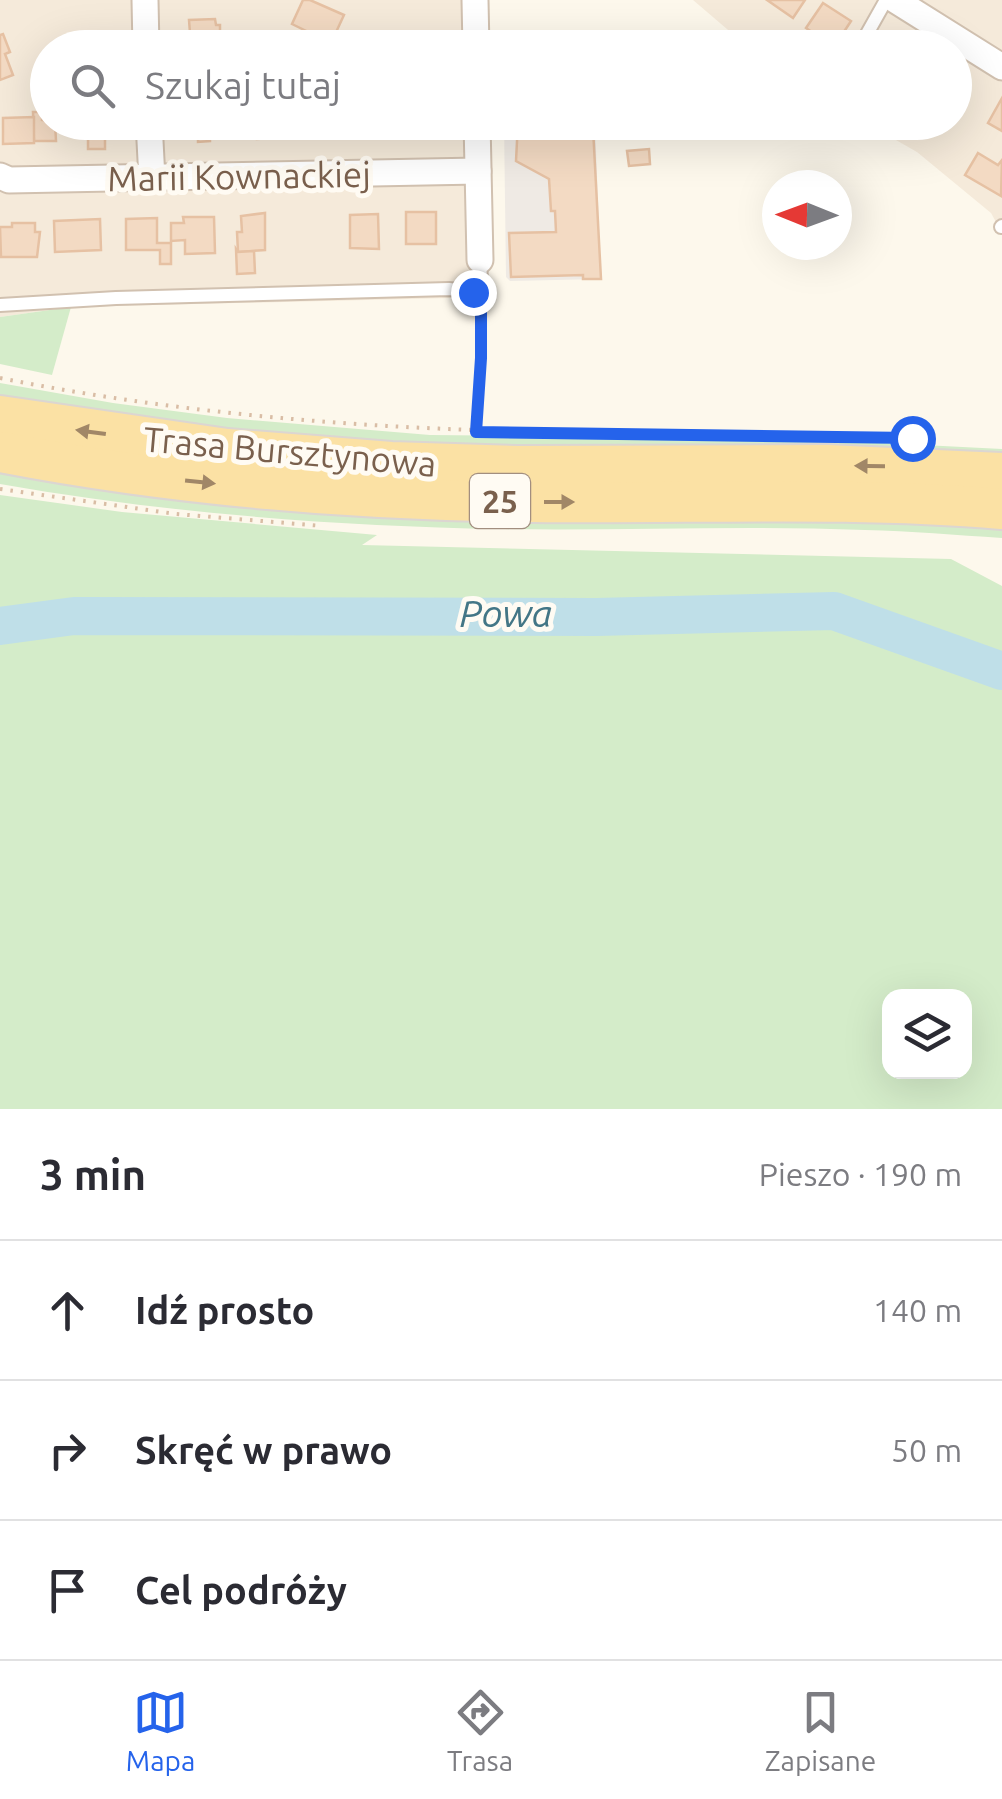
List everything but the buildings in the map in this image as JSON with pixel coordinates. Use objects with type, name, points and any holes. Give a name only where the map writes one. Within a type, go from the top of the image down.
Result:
[{"type":"main road","name":"Trasa Bursztynowa","points":[[0,416],[227,449],[391,462],[517,466],[827,464],[1002,473]]},
{"type":"main road","name":"Trasa Bursztynowa","points":[[0,452],[170,479],[402,499],[854,502],[1002,509]]},
{"type":"street","points":[[144,0],[145,30]]},
{"type":"street","points":[[475,0],[476,30]]},
{"type":"street","points":[[895,0],[943,30]]},
{"type":"street","points":[[972,48],[1002,67]]},
{"type":"street","points":[[151,140],[152,179]]},
{"type":"street","points":[[478,140],[481,271]]},
{"type":"street","name":"Marii Kownackiej","points":[[0,176],[9,180],[152,179],[478,171]]},
{"type":"lane","points":[[870,30],[886,0]]},
{"type":"lane","points":[[0,306],[116,298],[473,292],[481,271]]},
{"type":"path","points":[[476,432],[481,271]]},
{"type":"path","points":[[0,378],[210,411],[380,428],[638,434]]},
{"type":"path","points":[[0,489],[39,496]]},
{"type":"shaded area","points":[[0,0],[467,0],[468,30],[30,30],[30,140],[470,140],[473,278],[463,294],[449,298],[71,307],[0,317]]},
{"type":"shaded area","points":[[693,0],[1002,0],[1002,233],[991,213],[917,152],[896,140],[972,140],[972,30],[728,30]]},
{"type":"shaded area","points":[[504,140],[596,140],[601,279],[510,281],[506,277]]},
{"type":"green space","points":[[71,307],[52,375],[0,364],[0,317]]},
{"type":"green space","points":[[0,383],[227,418],[430,435],[785,438],[1002,449],[1002,456],[430,446],[226,432],[0,398]]},
{"type":"green space","points":[[0,469],[1002,526],[1002,538],[820,529],[500,529],[311,521],[124,503],[0,484]]},
{"type":"green space","points":[[0,495],[122,512],[377,535],[362,545],[951,559],[1002,586],[1002,1109],[0,1109]]},
{"type":"waterway","name":"Powa","points":[[0,626],[74,616],[596,617],[834,611],[1002,671]]},
{"type":"route","points":[[473,292],[481,281],[476,432],[912,438]]}]
